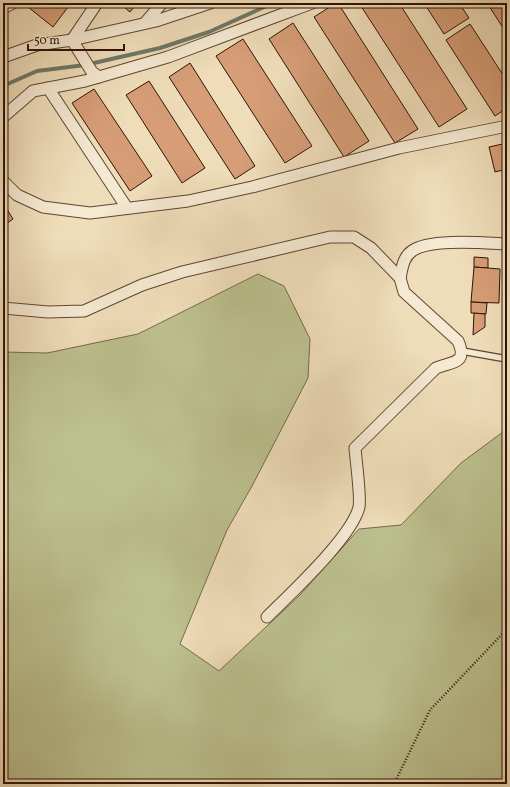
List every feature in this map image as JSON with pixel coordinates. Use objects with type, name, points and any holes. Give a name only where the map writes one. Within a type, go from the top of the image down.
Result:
[{"type":"street","points":[[3,8],[13,3]]},
{"type":"street","points":[[72,40],[98,3]]},
{"type":"street","points":[[145,23],[162,3]]},
{"type":"street","points":[[3,57],[36,44],[72,40],[145,23],[210,3]]},
{"type":"street","points":[[3,117],[33,91],[168,57],[312,3]]},
{"type":"street","points":[[72,40],[96,74]]},
{"type":"street","points":[[48,88],[127,208]]},
{"type":"street","points":[[3,181],[17,195],[43,207],[90,213],[188,201],[252,187],[399,148],[507,126]]},
{"type":"street","points":[[3,308],[48,312],[84,311],[142,284],[168,276],[265,251],[330,237],[354,237],[372,248],[400,278]]},
{"type":"street","points":[[267,617],[335,546],[356,516],[359,505],[355,448],[436,368],[448,363],[455,363],[461,358],[462,351],[458,341],[404,292],[400,278],[403,262],[411,251],[423,245],[459,243],[507,244]]},
{"type":"lane","points":[[462,351],[507,359]]},
{"type":"path","points":[[394,784],[430,710],[507,630]]},
{"type":"green space","points":[[258,274],[284,286],[310,339],[308,378],[252,486],[227,530],[180,644],[219,671],[299,596],[359,529],[401,525],[461,463],[507,429],[507,784],[3,784],[3,352],[47,353],[138,334]]},
{"type":"building","points":[[31,3],[71,3],[53,27],[28,7]]},
{"type":"building","points":[[119,3],[137,3],[130,12]]},
{"type":"building","points":[[338,3],[418,129],[395,143],[314,17]]},
{"type":"building","points":[[359,3],[399,3],[467,109],[439,127]]},
{"type":"building","points":[[424,3],[459,3],[469,18],[444,34]]},
{"type":"building","points":[[487,3],[507,3],[507,34]]},
{"type":"building","points":[[293,23],[369,141],[344,157],[269,39]]},
{"type":"building","points":[[470,24],[507,81],[507,108],[495,116],[446,40]]},
{"type":"building","points":[[243,39],[312,146],[285,163],[216,56]]},
{"type":"building","points":[[190,63],[255,166],[235,179],[169,77]]},
{"type":"building","points":[[149,81],[205,168],[182,183],[126,95]]},
{"type":"building","points":[[94,89],[152,176],[130,191],[72,103]]},
{"type":"building","points":[[507,143],[507,169],[495,172],[489,147]]},
{"type":"building","points":[[3,203],[13,219],[3,226]]},
{"type":"building","points":[[474,257],[488,258],[488,268],[474,267]]},
{"type":"building","points":[[474,267],[500,269],[499,303],[471,302]]},
{"type":"building","points":[[471,302],[487,303],[486,314],[471,313]]},
{"type":"building","points":[[474,313],[485,314],[485,327],[473,335]]},
{"type":"waterway","points":[[3,86],[37,71],[85,65],[160,48],[209,32],[273,3]]}]
